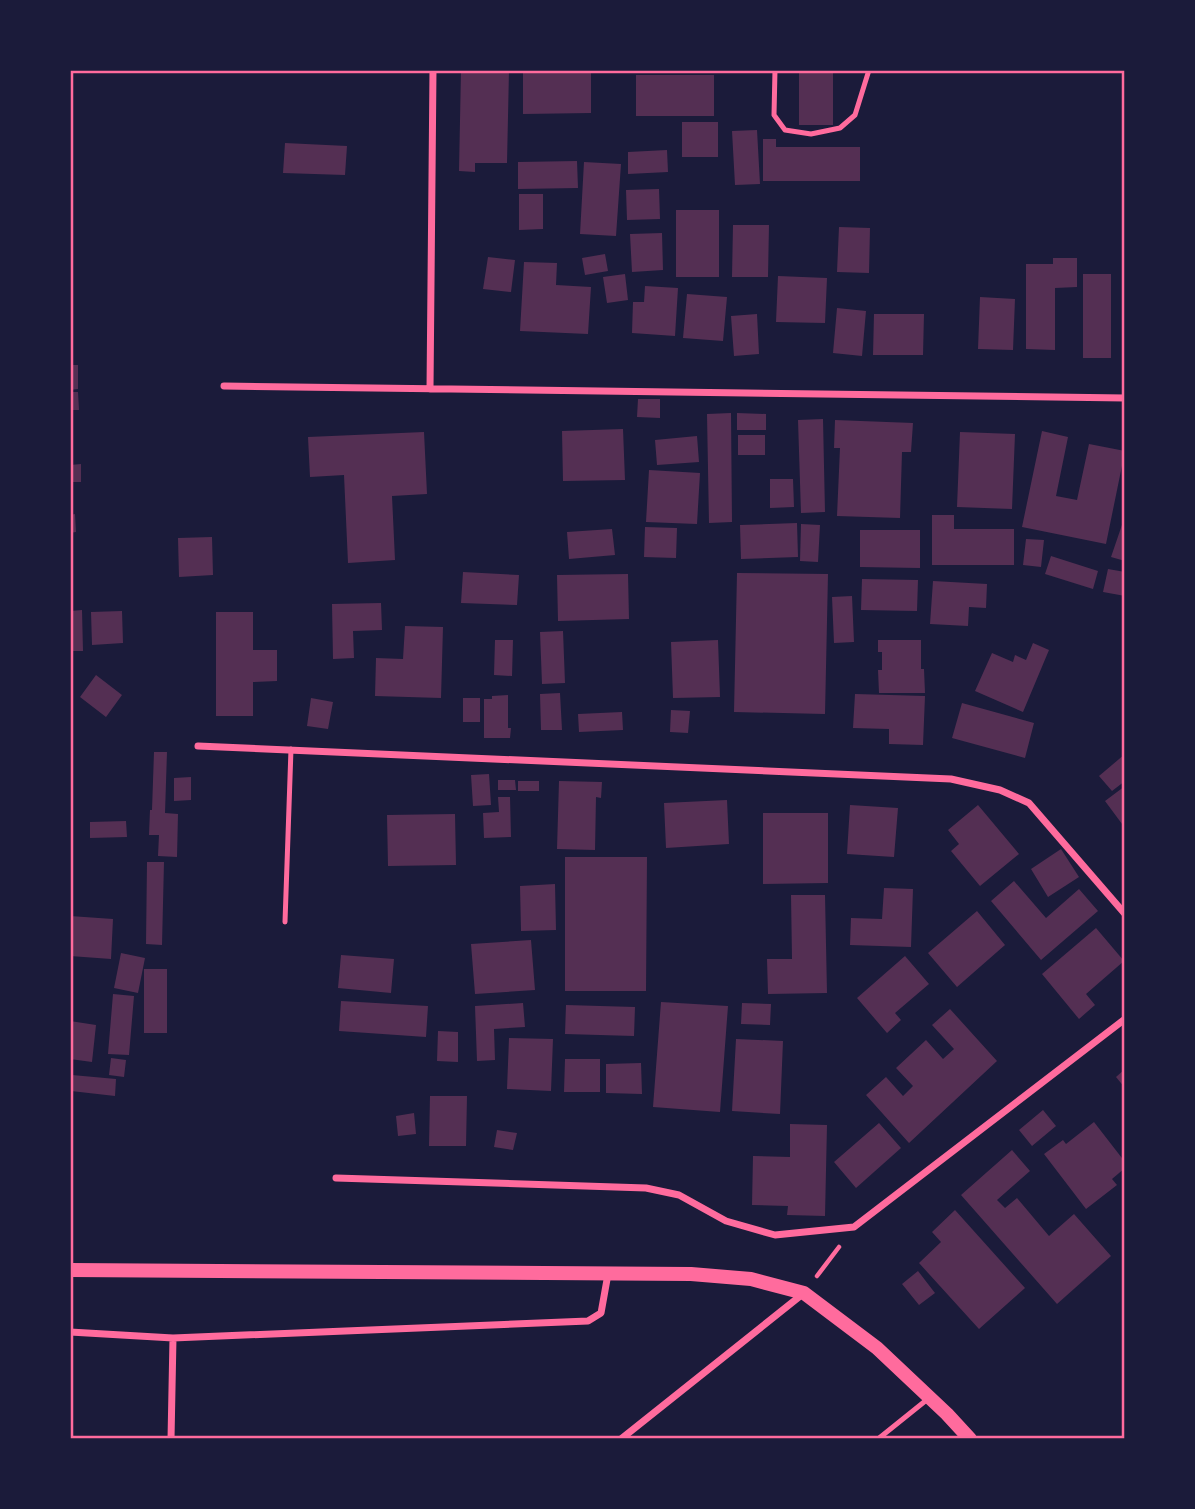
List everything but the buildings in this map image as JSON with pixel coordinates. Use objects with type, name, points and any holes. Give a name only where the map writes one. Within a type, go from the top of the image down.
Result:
[{"type":"main road","points":[[70,1270],[691,1274],[751,1279],[804,1293],[877,1348],[970,1439]]},
{"type":"street","points":[[430,389],[433,70]]},
{"type":"street","points":[[224,386],[1125,398]]},
{"type":"street","points":[[198,746],[951,779],[1000,790],[1029,803],[1125,914]]},
{"type":"street","points":[[337,1178],[646,1188],[679,1195],[726,1221],[775,1235],[854,1227],[1125,1019]]},
{"type":"street","points":[[70,1332],[173,1338],[588,1321],[601,1314],[609,1273]]},
{"type":"street","points":[[621,1439],[804,1293]]},
{"type":"street","points":[[172,1439],[173,1338]]},
{"type":"lane","points":[[775,70],[774,115],[785,130],[811,134],[840,128],[855,115],[869,70]]},
{"type":"lane","points":[[285,922],[291,749]]},
{"type":"lane","points":[[878,1439],[929,1398]]},
{"type":"path","points":[[804,1293],[854,1227]]}]
